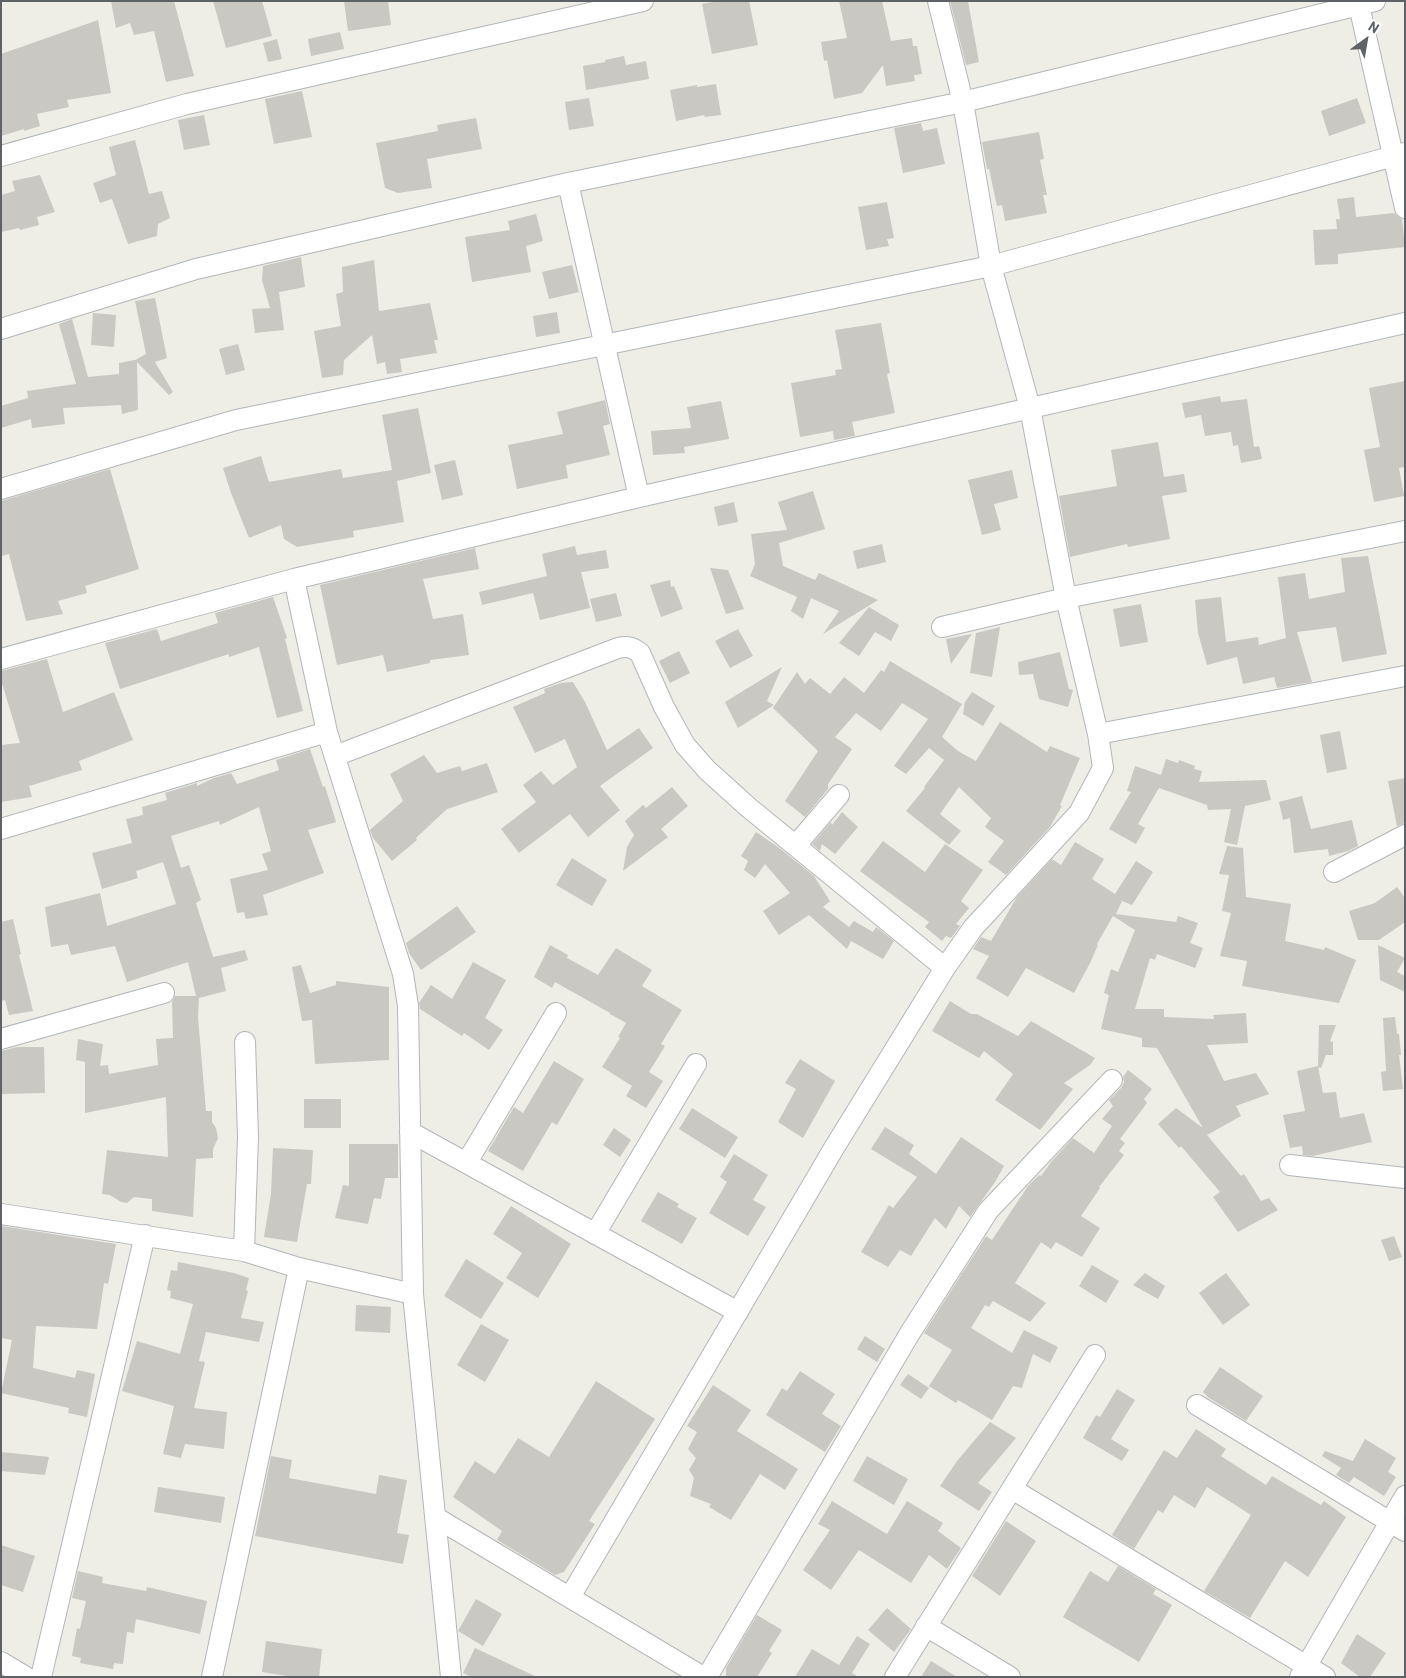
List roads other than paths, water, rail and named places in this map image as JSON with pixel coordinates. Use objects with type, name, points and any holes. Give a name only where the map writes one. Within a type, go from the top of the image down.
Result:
[{"type":"street","points":[[1,156],[187,104],[643,1]]},
{"type":"street","points":[[570,1597],[834,1148],[945,968],[973,928],[1079,812],[1103,768],[1098,734],[1066,598],[1030,408],[991,266],[963,102],[938,1]]},
{"type":"street","points":[[1,330],[196,269],[568,183],[963,102],[1364,2],[1399,154],[1405,208]]},
{"type":"street","points":[[1,489],[236,420],[991,266],[1399,154]]},
{"type":"street","points":[[568,183],[606,344],[639,497]]},
{"type":"street","points":[[1,659],[294,579],[639,497],[1405,323]]},
{"type":"street","points":[[942,627],[1066,598],[1405,531]]},
{"type":"street","points":[[294,579],[327,732],[403,974],[408,1006],[413,1294],[450,1677]]},
{"type":"street","points":[[335,756],[618,648],[627,646],[634,648],[640,653],[664,707],[685,745],[707,770],[748,807],[945,968]]},
{"type":"street","points":[[1098,734],[1405,676]]},
{"type":"street","points":[[1,829],[327,732]]},
{"type":"street","points":[[796,845],[839,795]]},
{"type":"street","points":[[1334,872],[1405,835]]},
{"type":"street","points":[[1,1039],[164,994]]},
{"type":"street","points":[[467,1162],[556,1013]]},
{"type":"street","points":[[244,1251],[248,1137],[245,1042]]},
{"type":"street","points":[[596,1234],[696,1064]]},
{"type":"street","points":[[707,1677],[910,1333],[988,1211],[1112,1080]]},
{"type":"street","points":[[410,1132],[738,1312]]},
{"type":"street","points":[[1290,1164],[1405,1178]]},
{"type":"street","points":[[1,1214],[244,1251],[298,1268],[413,1294]]},
{"type":"street","points":[[41,1677],[145,1235]]},
{"type":"street","points":[[212,1677],[298,1268]]},
{"type":"street","points":[[895,1677],[1095,1355]]},
{"type":"street","points":[[1197,1405],[1397,1526]]},
{"type":"street","points":[[1012,1489],[1303,1671],[1325,1677]]},
{"type":"street","points":[[1303,1671],[1397,1526],[1405,1496]]},
{"type":"street","points":[[435,1517],[703,1677]]},
{"type":"street","points":[[926,1626],[1010,1677]]},
{"type":"street","points":[[1,1662],[26,1677]]}]
